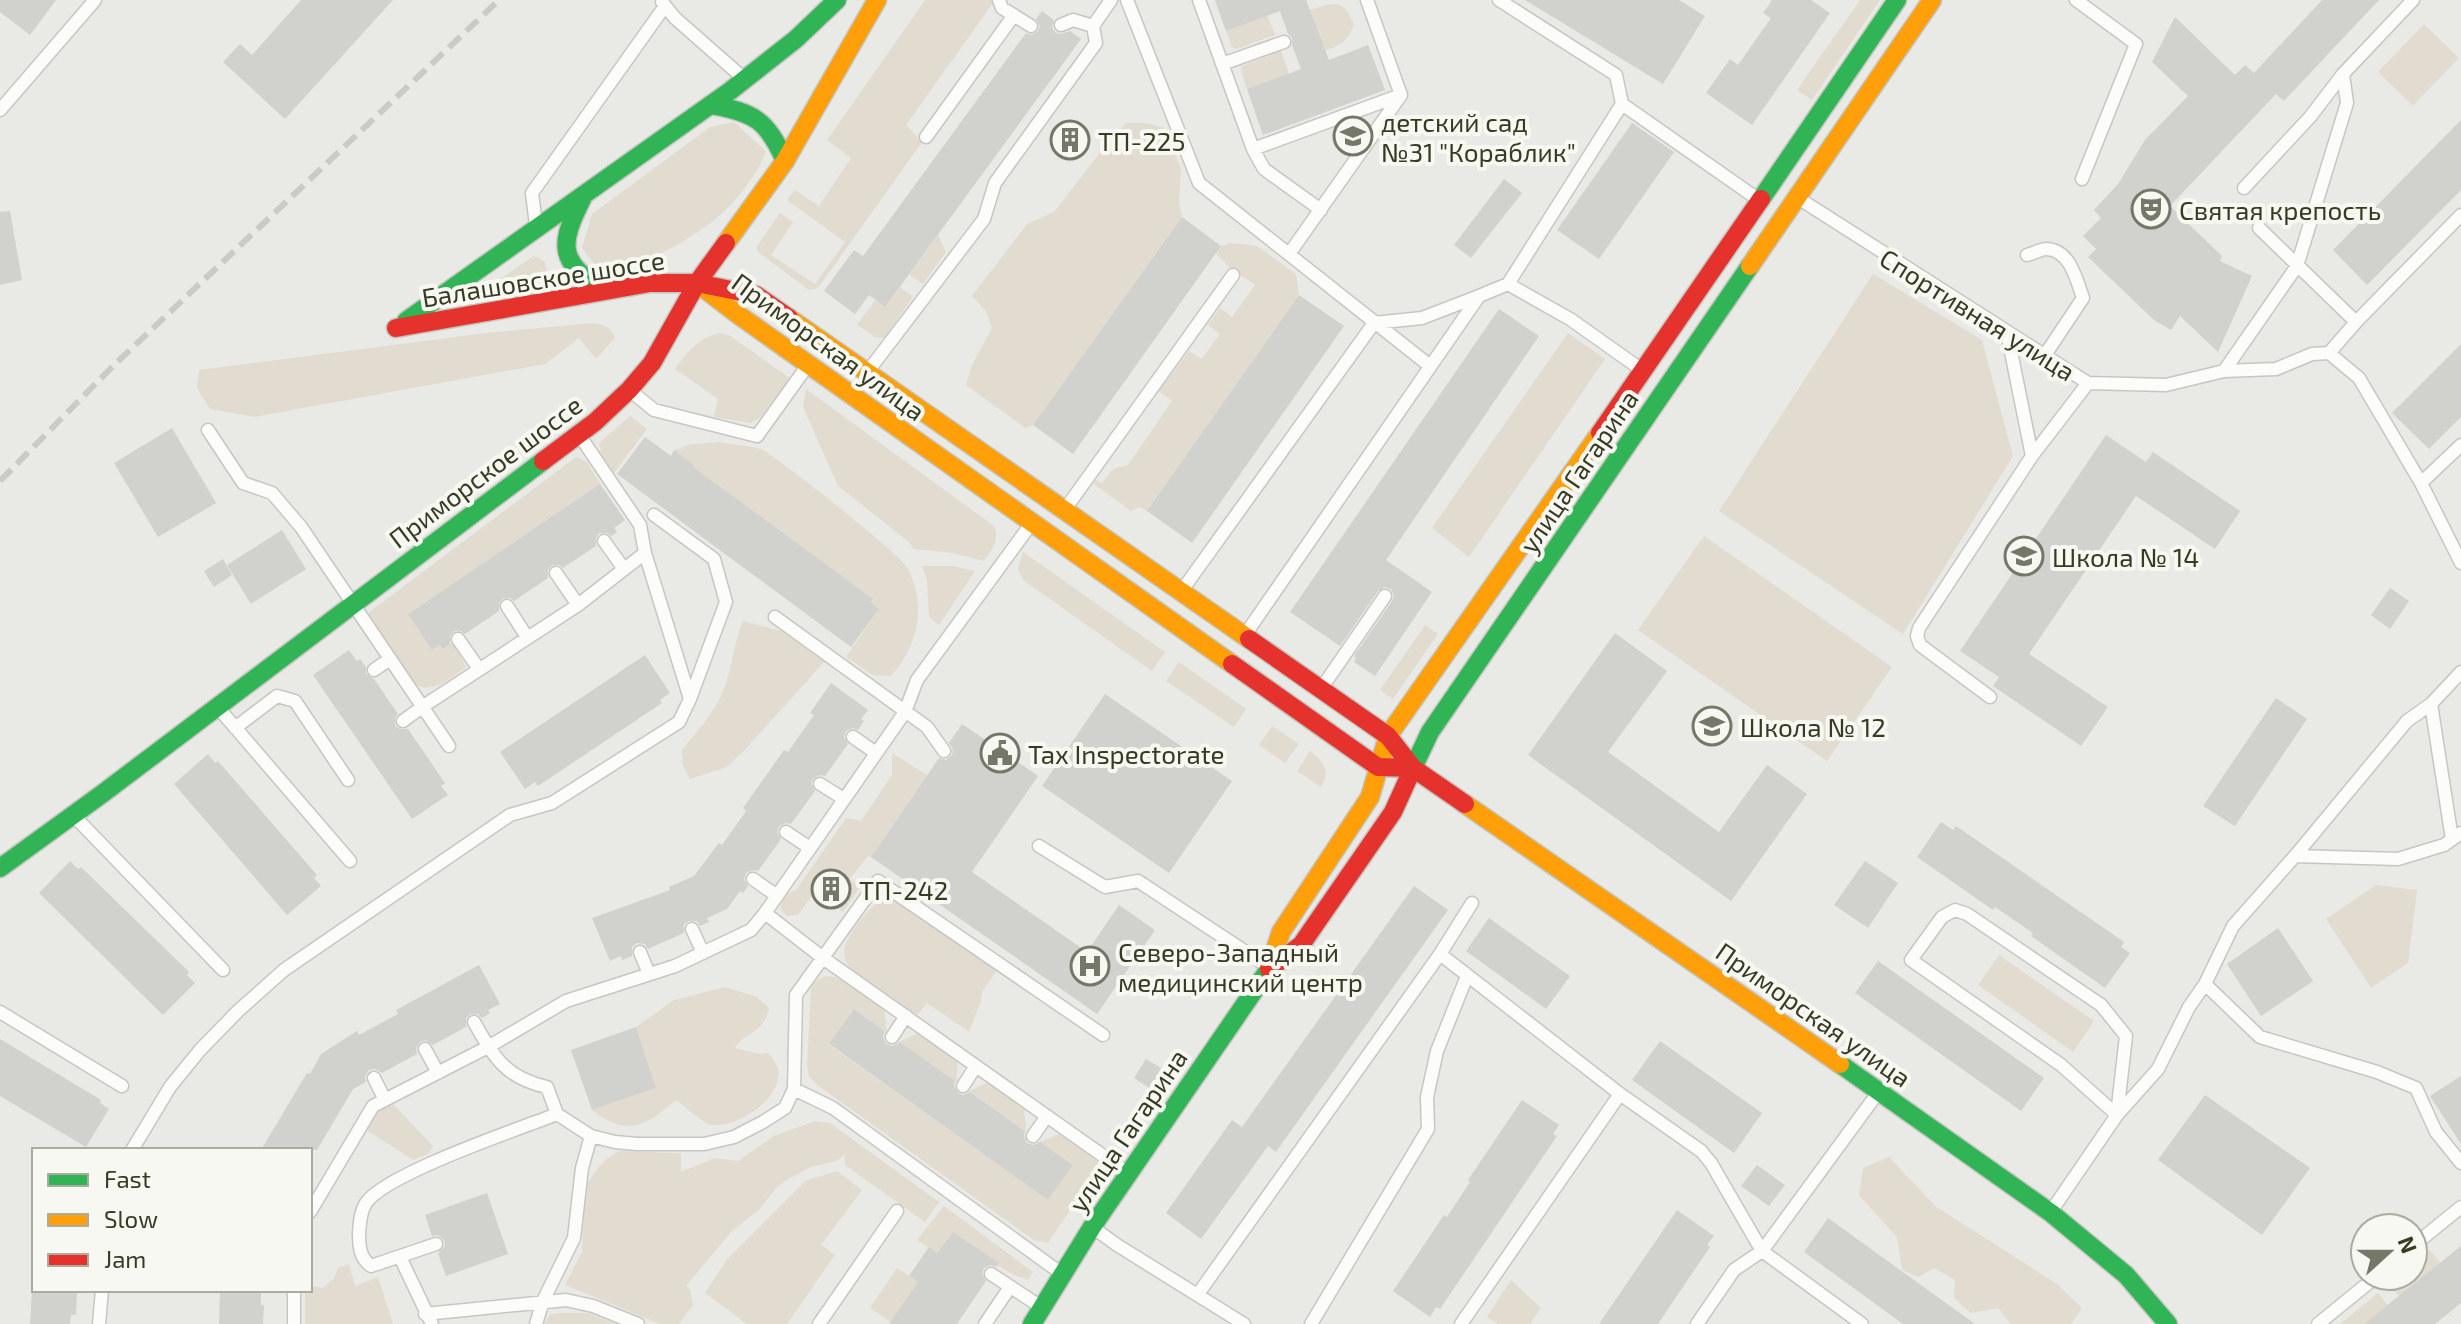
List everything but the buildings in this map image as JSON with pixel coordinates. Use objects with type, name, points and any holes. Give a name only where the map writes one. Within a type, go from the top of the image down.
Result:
[{"type":"main road","points":[[537,230],[745,81],[837,0]]},
{"type":"main road","name":"Приморское шоссе","points":[[0,868],[605,414],[652,363],[697,283],[785,161],[877,0]]},
{"type":"main road","name":"улица Гагарина","points":[[1037,1316],[1128,1173],[1269,968],[1281,932],[1370,797],[1388,736],[1897,0]]},
{"type":"main road","name":"улица Гагарина","points":[[1269,968],[1301,945],[1393,812],[1430,732],[1932,0]]},
{"type":"main road","points":[[711,105],[736,109],[764,123],[775,137],[785,161]]},
{"type":"main road","points":[[582,199],[567,226],[567,254],[581,277],[603,290]]},
{"type":"main road","name":"Балашовское шоссе","points":[[537,230],[396,328],[603,290],[650,283],[697,283]]},
{"type":"main road","name":"Приморская улица","points":[[697,283],[756,295],[1388,736],[1413,768],[2051,1213],[2126,1275],[2168,1324]]},
{"type":"main road","name":"Приморская улица","points":[[697,283],[1378,767]]},
{"type":"main road","points":[[1378,767],[1413,768]]},
{"type":"main road","points":[[0,839],[18,855]]},
{"type":"lane","points":[[0,110],[95,0]]},
{"type":"lane","points":[[999,0],[1002,8],[1031,26]]},
{"type":"lane","points":[[867,373],[984,219],[995,183],[1096,43],[1093,26],[1111,0]]},
{"type":"lane","points":[[1127,0],[1199,183],[1430,366]]},
{"type":"lane","points":[[1199,0],[1253,149],[1264,169],[1321,210]]},
{"type":"lane","points":[[1367,0],[1401,95]]},
{"type":"lane","points":[[1499,0],[1616,75],[1622,104],[1784,217]]},
{"type":"lane","points":[[2076,0],[2136,44],[2082,179]]},
{"type":"lane","points":[[2244,188],[2310,117],[2343,74],[2413,0]]},
{"type":"lane","points":[[537,230],[532,193],[662,3],[745,81]]},
{"type":"lane","points":[[926,137],[1014,15]]},
{"type":"lane","points":[[1061,25],[1073,20],[1093,26]]},
{"type":"lane","points":[[1222,64],[1284,42]]},
{"type":"lane","points":[[2224,371],[2297,266],[2347,103],[2343,74]]},
{"type":"lane","points":[[1289,254],[1401,95]]},
{"type":"lane","points":[[1253,149],[1401,95]]},
{"type":"lane","points":[[1181,591],[1374,323],[1422,318],[1508,284],[1622,104]]},
{"type":"lane","name":"Спортивная улица","points":[[1773,182],[2088,383],[2166,385],[2224,371],[2276,369],[2312,354],[2329,353]]},
{"type":"lane","points":[[2460,558],[2421,483],[2359,378],[2329,353],[2461,215]]},
{"type":"lane","points":[[2259,228],[2356,322]]},
{"type":"lane","points":[[2027,255],[2046,249],[2062,254],[2072,268],[2083,298],[2045,355]]},
{"type":"lane","points":[[1064,510],[1233,275]]},
{"type":"lane","points":[[1508,284],[1570,319],[1666,388]]},
{"type":"lane","points":[[1245,635],[1479,296]]},
{"type":"lane","points":[[2007,332],[2032,456]]},
{"type":"lane","points":[[629,390],[654,410],[757,436],[808,364]]},
{"type":"lane","points":[[1990,697],[1920,645],[1917,636],[1919,628],[2032,456],[2088,383]]},
{"type":"lane","points":[[208,430],[243,483],[272,493],[301,527],[449,746]]},
{"type":"lane","points":[[578,434],[640,525],[645,553],[690,699]]},
{"type":"lane","points":[[2421,483],[2461,445]]},
{"type":"lane","points":[[133,1148],[170,1087],[200,1050],[284,970],[510,815],[552,803],[679,722],[726,602],[714,559],[654,515]]},
{"type":"lane","points":[[312,1209],[373,1106],[488,1047],[566,1001],[675,966],[751,930],[905,712],[917,680],[1033,522]]},
{"type":"lane","points":[[604,541],[624,569]]},
{"type":"lane","points":[[403,721],[578,605],[645,553]]},
{"type":"lane","points":[[556,573],[578,605]]},
{"type":"lane","points":[[1321,689],[1385,596]]},
{"type":"lane","points":[[507,606],[527,637]]},
{"type":"lane","points":[[775,617],[927,727],[944,751]]},
{"type":"lane","points":[[458,639],[479,669]]},
{"type":"lane","points":[[374,670],[390,659]]},
{"type":"lane","points":[[2051,1213],[2117,1115],[2158,1069],[2233,926],[2407,721],[2431,704],[2461,672]]},
{"type":"lane","points":[[235,728],[277,696],[295,701],[348,780]]},
{"type":"lane","points":[[2295,856],[2398,859],[2444,845],[2456,836],[2431,704]]},
{"type":"lane","points":[[217,706],[350,861]]},
{"type":"lane","points":[[853,737],[876,753]]},
{"type":"lane","points":[[820,784],[844,799]]},
{"type":"lane","points":[[72,815],[223,970]]},
{"type":"lane","points":[[786,832],[810,848]]},
{"type":"lane","points":[[1039,846],[1105,887],[1138,881],[1269,968]]},
{"type":"lane","points":[[753,879],[777,896]]},
{"type":"lane","points":[[474,1022],[502,1066],[525,1082],[547,1087],[557,1114],[591,1136],[615,1142],[679,1146],[734,1137],[785,1108],[794,1089],[796,995],[878,881],[1103,1035]]},
{"type":"lane","points":[[1198,1294],[1440,954],[1472,903]]},
{"type":"lane","points":[[1955,910],[1967,914],[2101,1005],[2126,1036],[2117,1115],[2061,1065],[1911,960],[1942,917],[1955,910]]},
{"type":"lane","points":[[765,913],[823,958],[1128,1173]]},
{"type":"lane","points":[[692,929],[703,953]]},
{"type":"lane","points":[[640,952],[649,974]]},
{"type":"lane","points":[[1440,954],[1620,1094],[1701,1151],[1762,1251],[1862,1324]]},
{"type":"lane","points":[[1311,1324],[1428,1129],[1427,1097],[1437,1051],[1467,976]]},
{"type":"lane","points":[[2205,984],[2260,1037],[2377,1072],[2416,1088],[2436,1132],[2461,1163]]},
{"type":"lane","points":[[0,1012],[122,1086]]},
{"type":"lane","points":[[892,1037],[906,1016]]},
{"type":"lane","points":[[425,1049],[438,1073]]},
{"type":"lane","points":[[963,1086],[976,1066]]},
{"type":"lane","points":[[374,1078],[385,1100]]},
{"type":"lane","points":[[794,1089],[833,1108],[1063,1274]]},
{"type":"lane","points":[[1697,1324],[1734,1270],[1762,1251],[1879,1091]]},
{"type":"lane","points":[[1461,1324],[1620,1094]]},
{"type":"lane","points":[[436,1244],[371,1266],[361,1256],[359,1238],[361,1216],[367,1202],[381,1189],[430,1164],[557,1114]]},
{"type":"lane","points":[[1033,1136],[1047,1116]]},
{"type":"lane","points":[[536,1324],[543,1301],[574,1238],[582,1168],[591,1136]]},
{"type":"lane","points":[[2429,1233],[2461,1207]]},
{"type":"lane","points":[[819,1324],[897,1211]]},
{"type":"lane","points":[[1092,1227],[1244,1324]]},
{"type":"lane","points":[[400,1257],[429,1319],[566,1300],[593,1306],[638,1324]]},
{"type":"lane","points":[[991,1274],[1010,1287],[1037,1316]]},
{"type":"lane","points":[[985,1324],[1010,1287]]},
{"type":"lane","points":[[99,1324],[102,1292]]},
{"type":"lane","points":[[294,1292],[294,1324]]},
{"type":"lane","points":[[2318,1324],[2357,1292]]},
{"type":"shaded area","points":[[925,0],[991,0],[993,3],[906,125],[922,142],[818,288],[809,290],[758,252],[757,246],[780,213],[793,222],[771,255],[815,284],[845,242],[787,200],[795,190],[819,206],[851,158],[827,140]]},
{"type":"shaded area","points":[[1860,0],[1880,0],[1812,100],[1797,90]]},
{"type":"shaded area","points":[[1338,4],[1346,9],[1354,24],[1344,41],[1325,51],[1310,10]]},
{"type":"shaded area","points":[[1267,15],[1275,35],[1237,49],[1232,47],[1226,31]]},
{"type":"shaded area","points":[[2424,24],[2459,58],[2413,106],[2378,72]]},
{"type":"shaded area","points":[[1281,51],[1289,74],[1247,89],[1242,66]]},
{"type":"shaded area","points":[[734,122],[766,151],[752,177],[726,209],[697,233],[647,260],[616,270],[600,268],[594,263],[582,248],[592,214],[710,127]]},
{"type":"shaded area","points":[[1126,123],[1146,123],[1164,128],[1181,169],[1179,203],[1182,217],[1033,425],[1025,428],[966,385],[972,365],[992,328],[986,311],[972,296],[1027,224],[1054,212]]},
{"type":"shaded area","points":[[938,235],[946,252],[923,284],[909,275]]},
{"type":"shaded area","points":[[1230,243],[1257,246],[1296,274],[1299,295],[1147,511],[1140,507],[1131,511],[1094,484],[1095,480],[1102,483],[1113,469],[1128,465],[1172,401],[1159,391],[1189,351],[1202,359],[1220,334],[1208,325],[1220,308],[1232,317],[1255,285],[1216,254],[1221,246]]},
{"type":"shaded area","points":[[534,256],[544,261],[547,269],[543,282],[488,292],[497,281]]},
{"type":"shaded area","points":[[1873,274],[1982,340],[2013,456],[1903,634],[1719,511]]},
{"type":"shaded area","points":[[900,287],[913,297],[884,338],[875,337],[857,325],[875,300],[885,307]]},
{"type":"shaded area","points":[[593,323],[607,327],[615,338],[596,359],[579,338],[545,364],[254,417],[210,409],[197,388],[199,370],[486,333]]},
{"type":"shaded area","points":[[719,333],[729,335],[791,379],[760,418],[750,423],[714,417],[718,399],[675,369],[699,342]]},
{"type":"shaded area","points":[[1568,333],[1605,359],[1469,557],[1432,528]]},
{"type":"shaded area","points":[[806,389],[994,526],[996,541],[984,561],[953,553],[914,549],[838,486],[803,407]]},
{"type":"shaded area","points":[[630,416],[647,429],[614,473],[601,454],[599,443]]},
{"type":"shaded area","points":[[719,442],[761,449],[771,455],[863,527],[908,569],[917,598],[917,626],[908,652],[891,676],[873,675],[846,657],[879,609],[870,602],[872,599],[705,476],[691,470],[694,465],[674,450],[693,444]]},
{"type":"shaded area","points":[[576,457],[587,462],[600,484],[408,614],[432,650],[440,645],[443,649],[453,642],[466,667],[436,686],[416,685],[369,619],[368,613]]},
{"type":"shaded area","points":[[1704,536],[1892,667],[1827,761],[1638,630]]},
{"type":"shaded area","points":[[1023,552],[1165,652],[1152,671],[1023,580],[1018,569]]},
{"type":"shaded area","points":[[922,566],[952,566],[975,571],[939,625],[929,617],[927,579]]},
{"type":"shaded area","points":[[743,621],[781,631],[824,662],[727,767],[690,779],[683,766],[682,750],[722,694]]},
{"type":"shaded area","points":[[1425,625],[1438,634],[1393,699],[1380,690]]},
{"type":"shaded area","points":[[1179,662],[1246,709],[1234,727],[1166,681]]},
{"type":"shaded area","points":[[1272,726],[1299,744],[1285,763],[1259,745]]},
{"type":"shaded area","points":[[1310,751],[1326,771],[1321,787],[1297,771]]},
{"type":"shaded area","points":[[892,753],[927,775],[871,857],[868,856],[850,879],[860,887],[843,912],[834,906],[848,886],[829,872],[798,915],[787,916],[781,910],[783,900],[796,890],[846,818],[861,821],[892,775]]},
{"type":"shaded area","points":[[2376,885],[2417,890],[2408,963],[2371,988],[2326,919]]},
{"type":"shaded area","points":[[887,897],[893,898],[997,970],[982,992],[969,1032],[927,1003],[916,1017],[848,965],[844,953],[847,940],[869,910]]},
{"type":"shaded area","points":[[1999,955],[2094,1021],[2073,1052],[1978,985]]},
{"type":"shaded area","points":[[827,976],[850,984],[884,1009],[887,1032],[854,1009],[829,1045],[1048,1200],[1073,1165],[1040,1142],[1059,1134],[1101,1164],[1048,1243],[1034,1240],[817,1085],[809,1076],[811,989],[817,980]]},
{"type":"shaded area","points":[[725,987],[757,997],[769,1008],[759,1028],[735,1048],[768,1053],[778,1069],[774,1090],[757,1109],[734,1122],[712,1125],[676,1100],[655,1117],[626,1126],[616,1124],[592,1110],[656,1088],[636,1027],[674,1000]]},
{"type":"shaded area","points":[[918,1033],[957,1061],[957,1082],[899,1042]]},
{"type":"shaded area","points":[[987,1083],[1024,1109],[1026,1131],[969,1091]]},
{"type":"shaded area","points":[[393,1104],[433,1146],[428,1154],[413,1160],[365,1129],[374,1113]]},
{"type":"shaded area","points":[[815,1121],[830,1123],[939,1202],[925,1222],[845,1165],[845,1155],[788,1179],[777,1187],[759,1210],[732,1231],[686,1286],[690,1289],[693,1305],[679,1324],[660,1324],[565,1285],[582,1252],[584,1198],[588,1182],[608,1158],[619,1151],[681,1153],[681,1172],[715,1158],[738,1161],[774,1136]]},
{"type":"shaded area","points":[[1889,1157],[1935,1206],[2057,1284],[2082,1308],[2071,1324],[2011,1324],[1998,1308],[1971,1313],[1954,1298],[1955,1280],[1934,1268],[1919,1277],[1902,1270],[1897,1237],[1859,1195],[1863,1168]]},
{"type":"shaded area","points":[[837,1171],[862,1190],[821,1245],[835,1255],[787,1324],[747,1324],[705,1293],[728,1258],[805,1181]]},
{"type":"shaded area","points":[[944,1206],[1033,1272],[1028,1280],[997,1265],[953,1232],[937,1253],[917,1240]]},
{"type":"shaded area","points":[[2429,1251],[2440,1263],[2429,1272]]},
{"type":"shaded area","points":[[349,1264],[355,1286],[378,1277],[393,1324],[305,1324],[305,1292],[312,1292],[312,1286],[323,1288],[334,1278],[338,1268]]},
{"type":"shaded area","points":[[897,1268],[918,1282],[891,1322],[870,1308]]},
{"type":"shaded area","points":[[1511,1280],[1541,1308],[1530,1324],[1498,1324],[1487,1317]]},
{"type":"shaded area","points":[[2378,1293],[2388,1305],[2364,1324],[2340,1324]]},
{"type":"shaded area","points":[[587,1313],[617,1324],[544,1324],[550,1314]]},
{"type":"railway","points":[[0,481],[112,367],[499,0]]},
{"type":"traffic: fast","points":[[406,321],[730,91],[796,39],[837,0]]},
{"type":"traffic: fast","points":[[1761,199],[1897,0]]},
{"type":"traffic: fast","points":[[711,105],[738,111],[758,121],[772,136],[785,161]]},
{"type":"traffic: fast","points":[[582,199],[569,229],[567,251],[578,270],[603,290]]},
{"type":"traffic: fast","points":[[1413,768],[1430,732],[1750,266]]},
{"type":"traffic: fast","points":[[0,868],[543,461]]},
{"type":"traffic: fast","points":[[1032,1324],[1092,1227],[1269,969]]},
{"type":"traffic: fast","points":[[1840,1064],[2051,1213],[2126,1275],[2168,1324]]},
{"type":"traffic: slow","points":[[726,243],[785,161],[877,0]]},
{"type":"traffic: slow","points":[[1750,266],[1932,0]]},
{"type":"traffic: slow","points":[[697,283],[1232,664]]},
{"type":"traffic: slow","points":[[789,318],[1249,639]]},
{"type":"traffic: slow","points":[[1269,968],[1281,932],[1370,797],[1388,736],[1600,433]]},
{"type":"traffic: slow","points":[[1465,804],[1840,1064]]},
{"type":"traffic: jam","points":[[1600,433],[1761,199]]},
{"type":"traffic: jam","points":[[543,461],[595,422],[652,363],[697,283],[726,243]]},
{"type":"traffic: jam","points":[[396,328],[650,283],[697,283],[756,295],[789,318]]},
{"type":"traffic: jam","points":[[1249,639],[1388,736],[1413,768],[1393,812],[1301,945],[1269,969]]},
{"type":"traffic: jam","points":[[1232,664],[1378,767],[1413,768],[1465,804]]},
{"type":"place","name":"детский сад №31 \"Кораблик\"","points":[[1353,136]]},
{"type":"place","name":"ТП-225","points":[[1070,140]]},
{"type":"place","name":"Святая крепость","points":[[2151,209]]},
{"type":"place","name":"Школа № 14","points":[[2024,556]]},
{"type":"place","name":"Школа № 12","points":[[1712,726]]},
{"type":"place","name":"Tax Inspectorate","points":[[1000,753]]},
{"type":"place","name":"ТП-242","points":[[831,889]]},
{"type":"place","name":"Северо-Западный медицинский центр","points":[[1090,966]]}]
